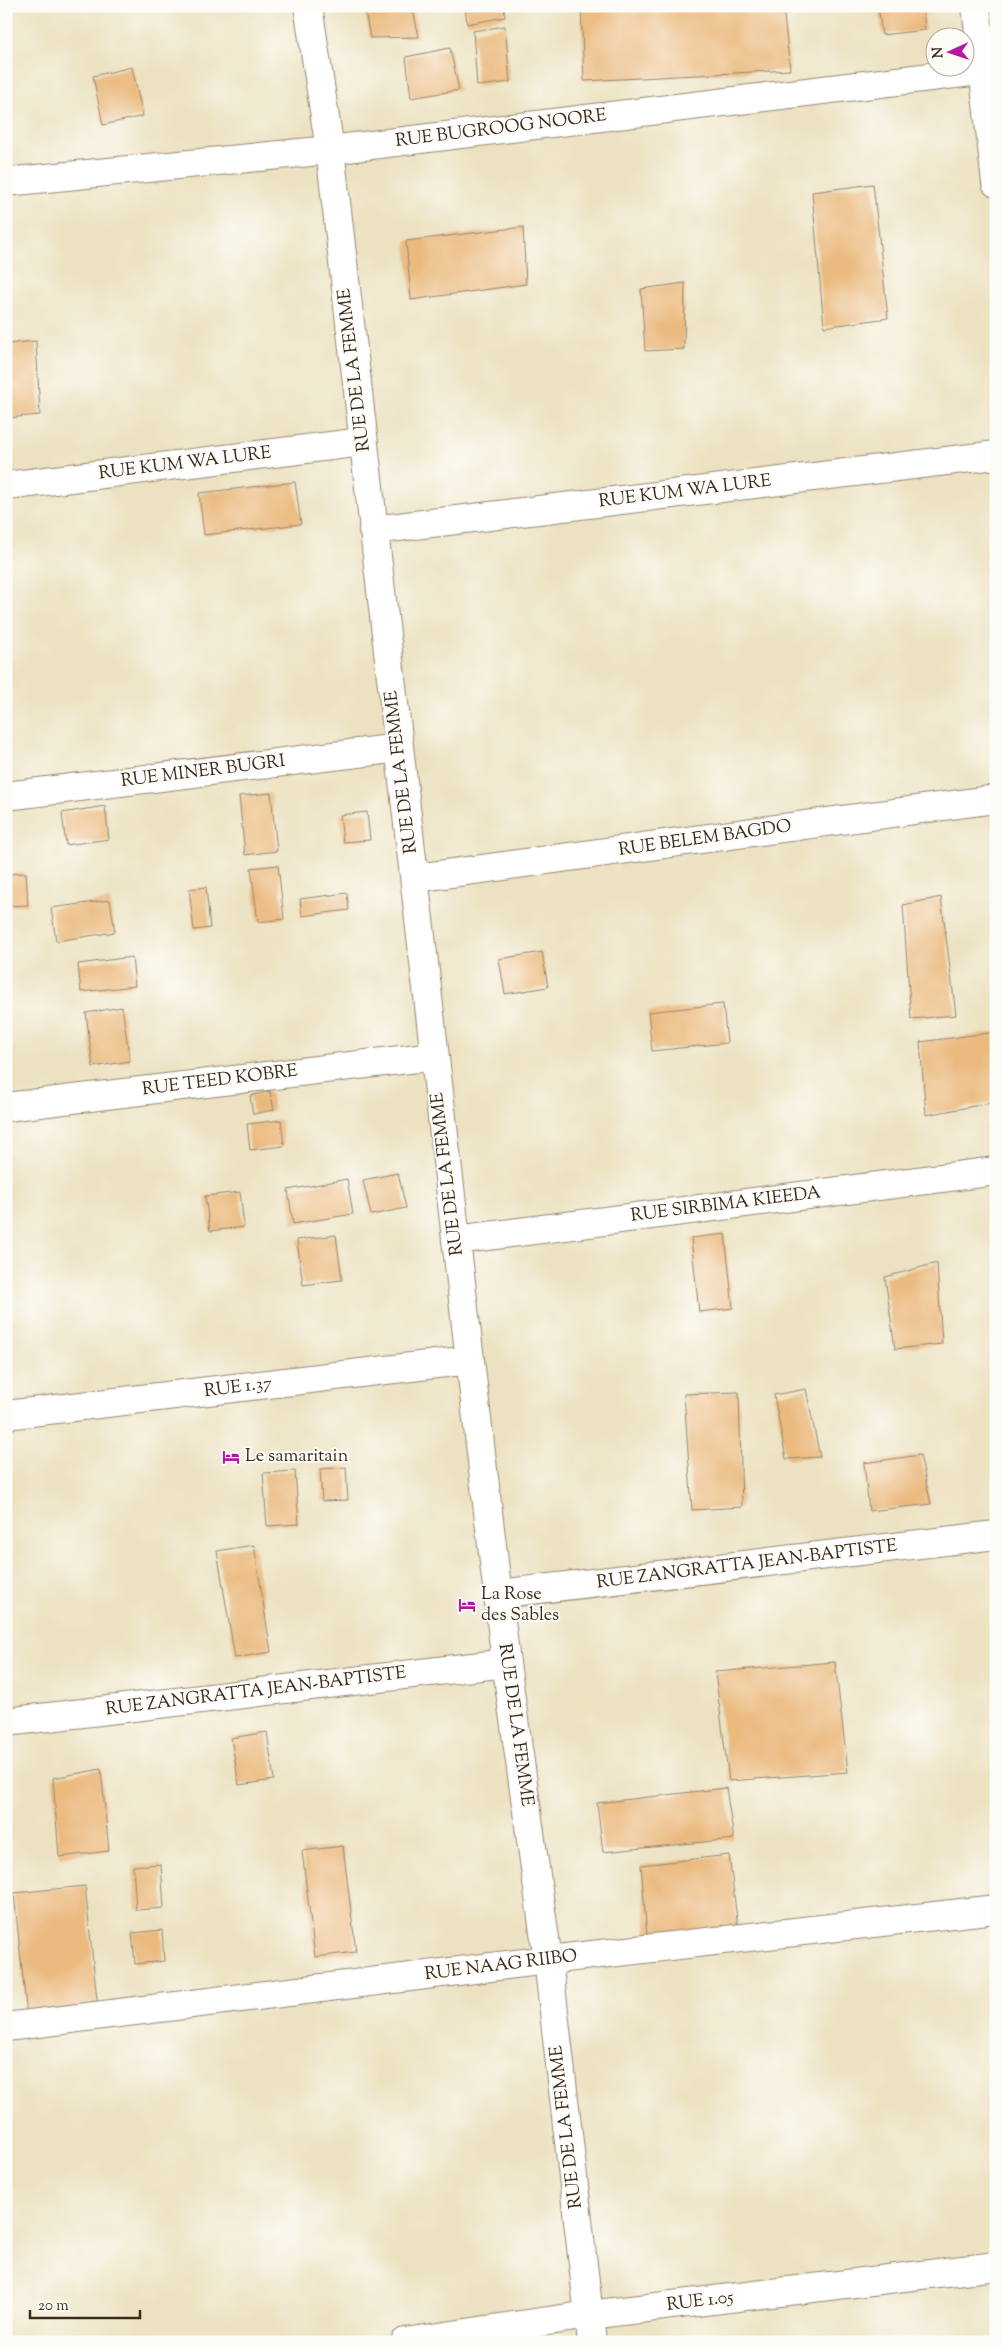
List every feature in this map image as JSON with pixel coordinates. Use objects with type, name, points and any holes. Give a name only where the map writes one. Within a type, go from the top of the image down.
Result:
[{"type":"street","name":"RUE DE LA FEMME","points":[[308,6],[330,150],[506,1663],[548,1960],[592,2342]]},
{"type":"street","points":[[976,6],[990,69],[996,184]]},
{"type":"street","name":"RUE BUGROOG NOORE","points":[[6,182],[330,150],[990,69]]},
{"type":"street","name":"RUE KUM WA LURE","points":[[6,486],[363,442]]},
{"type":"street","name":"RUE KUM WA LURE","points":[[373,530],[996,455]]},
{"type":"street","name":"RUE MINER BUGRI","points":[[6,796],[399,748]]},
{"type":"street","name":"RUE BELEM BAGDO","points":[[415,878],[996,799]]},
{"type":"street","name":"RUE TEED KOBRE","points":[[6,1107],[434,1056]]},
{"type":"street","name":"RUE SIRBIMA KIEEDA","points":[[456,1240],[996,1170]]},
{"type":"street","name":"RUE 1.37","points":[[6,1415],[470,1360]]},
{"type":"street","name":"RUE ZANGRATTA JEAN-BAPTISTE","points":[[498,1594],[996,1535]]},
{"type":"street","name":"RUE ZANGRATTA JEAN-BAPTISTE","points":[[6,1722],[506,1663]]},
{"type":"street","name":"RUE NAAG RIIBO","points":[[6,2027],[548,1960],[996,1909]]},
{"type":"street","name":"RUE 1.05","points":[[405,2342],[589,2315],[996,2266]]},
{"type":"building","points":[[364,6],[412,6],[419,37],[370,38]]},
{"type":"building","points":[[465,6],[504,6],[505,17],[467,24]]},
{"type":"building","points":[[581,6],[783,6],[790,70],[584,81]]},
{"type":"building","points":[[878,6],[923,6],[924,30],[882,35]]},
{"type":"building","points":[[505,26],[510,82],[477,86],[473,31]]},
{"type":"building","points":[[450,48],[459,90],[411,98],[406,57]]},
{"type":"building","points":[[132,67],[143,116],[103,125],[93,76]]},
{"type":"building","points":[[873,184],[888,318],[824,327],[812,192]]},
{"type":"building","points":[[523,227],[526,284],[411,300],[406,241]]},
{"type":"building","points":[[685,283],[684,349],[645,351],[641,289]]},
{"type":"building","points":[[36,341],[40,415],[6,418],[6,344]]},
{"type":"building","points":[[295,482],[301,524],[204,535],[199,493]]},
{"type":"building","points":[[271,793],[277,851],[245,855],[239,796]]},
{"type":"building","points":[[105,806],[109,839],[66,845],[62,813]]},
{"type":"building","points":[[367,812],[370,840],[343,842],[340,815]]},
{"type":"building","points":[[278,865],[284,919],[258,922],[251,868]]},
{"type":"building","points":[[26,873],[28,905],[8,906],[6,874]]},
{"type":"building","points":[[206,887],[210,928],[194,930],[189,889]]},
{"type":"building","points":[[347,893],[349,910],[302,916],[300,899]]},
{"type":"building","points":[[941,897],[956,1015],[911,1019],[903,905]]},
{"type":"building","points":[[110,900],[115,932],[56,941],[51,908]]},
{"type":"building","points":[[542,952],[548,987],[505,994],[499,959]]},
{"type":"building","points":[[132,957],[135,986],[81,992],[78,964]]},
{"type":"building","points":[[723,1004],[727,1043],[652,1051],[648,1012]]},
{"type":"building","points":[[122,1007],[130,1061],[93,1067],[86,1013]]},
{"type":"building","points":[[996,1032],[996,1102],[926,1115],[920,1042]]},
{"type":"building","points":[[270,1091],[274,1110],[253,1114],[250,1096]]},
{"type":"building","points":[[281,1120],[284,1146],[250,1150],[247,1124]]},
{"type":"building","points":[[398,1173],[406,1208],[371,1215],[363,1180]]},
{"type":"building","points":[[347,1179],[353,1214],[293,1224],[288,1190]]},
{"type":"building","points":[[240,1192],[244,1227],[210,1231],[205,1196]]},
{"type":"building","points":[[725,1234],[733,1308],[699,1312],[691,1238]]},
{"type":"building","points":[[336,1235],[342,1280],[303,1285],[297,1240]]},
{"type":"building","points":[[937,1263],[942,1344],[895,1349],[885,1277]]},
{"type":"building","points":[[806,1389],[820,1457],[786,1459],[774,1395]]},
{"type":"building","points":[[739,1392],[742,1507],[692,1510],[684,1394]]},
{"type":"building","points":[[920,1455],[931,1504],[869,1511],[864,1463]]},
{"type":"building","points":[[346,1467],[348,1500],[322,1501],[320,1469]]},
{"type":"building","points":[[295,1471],[299,1524],[267,1526],[263,1473]]},
{"type":"building","points":[[254,1545],[271,1652],[235,1658],[217,1551]]},
{"type":"building","points":[[835,1662],[848,1772],[729,1781],[715,1672]]},
{"type":"building","points":[[267,1732],[274,1780],[239,1785],[231,1738]]},
{"type":"building","points":[[101,1769],[109,1851],[59,1857],[53,1778]]},
{"type":"building","points":[[726,1788],[734,1839],[603,1852],[597,1803]]},
{"type":"building","points":[[343,1846],[356,1952],[315,1957],[302,1851]]},
{"type":"building","points":[[729,1855],[738,1927],[647,1936],[641,1865]]},
{"type":"building","points":[[161,1864],[164,1908],[136,1910],[133,1866]]},
{"type":"building","points":[[85,1886],[98,2009],[27,2017],[14,1893]]},
{"type":"building","points":[[162,1930],[164,1961],[135,1964],[132,1933]]},
{"type":"place","name":"Le samaritain","points":[[231,1457]]},
{"type":"place","name":"La Rose des Sables","points":[[467,1605]]}]
